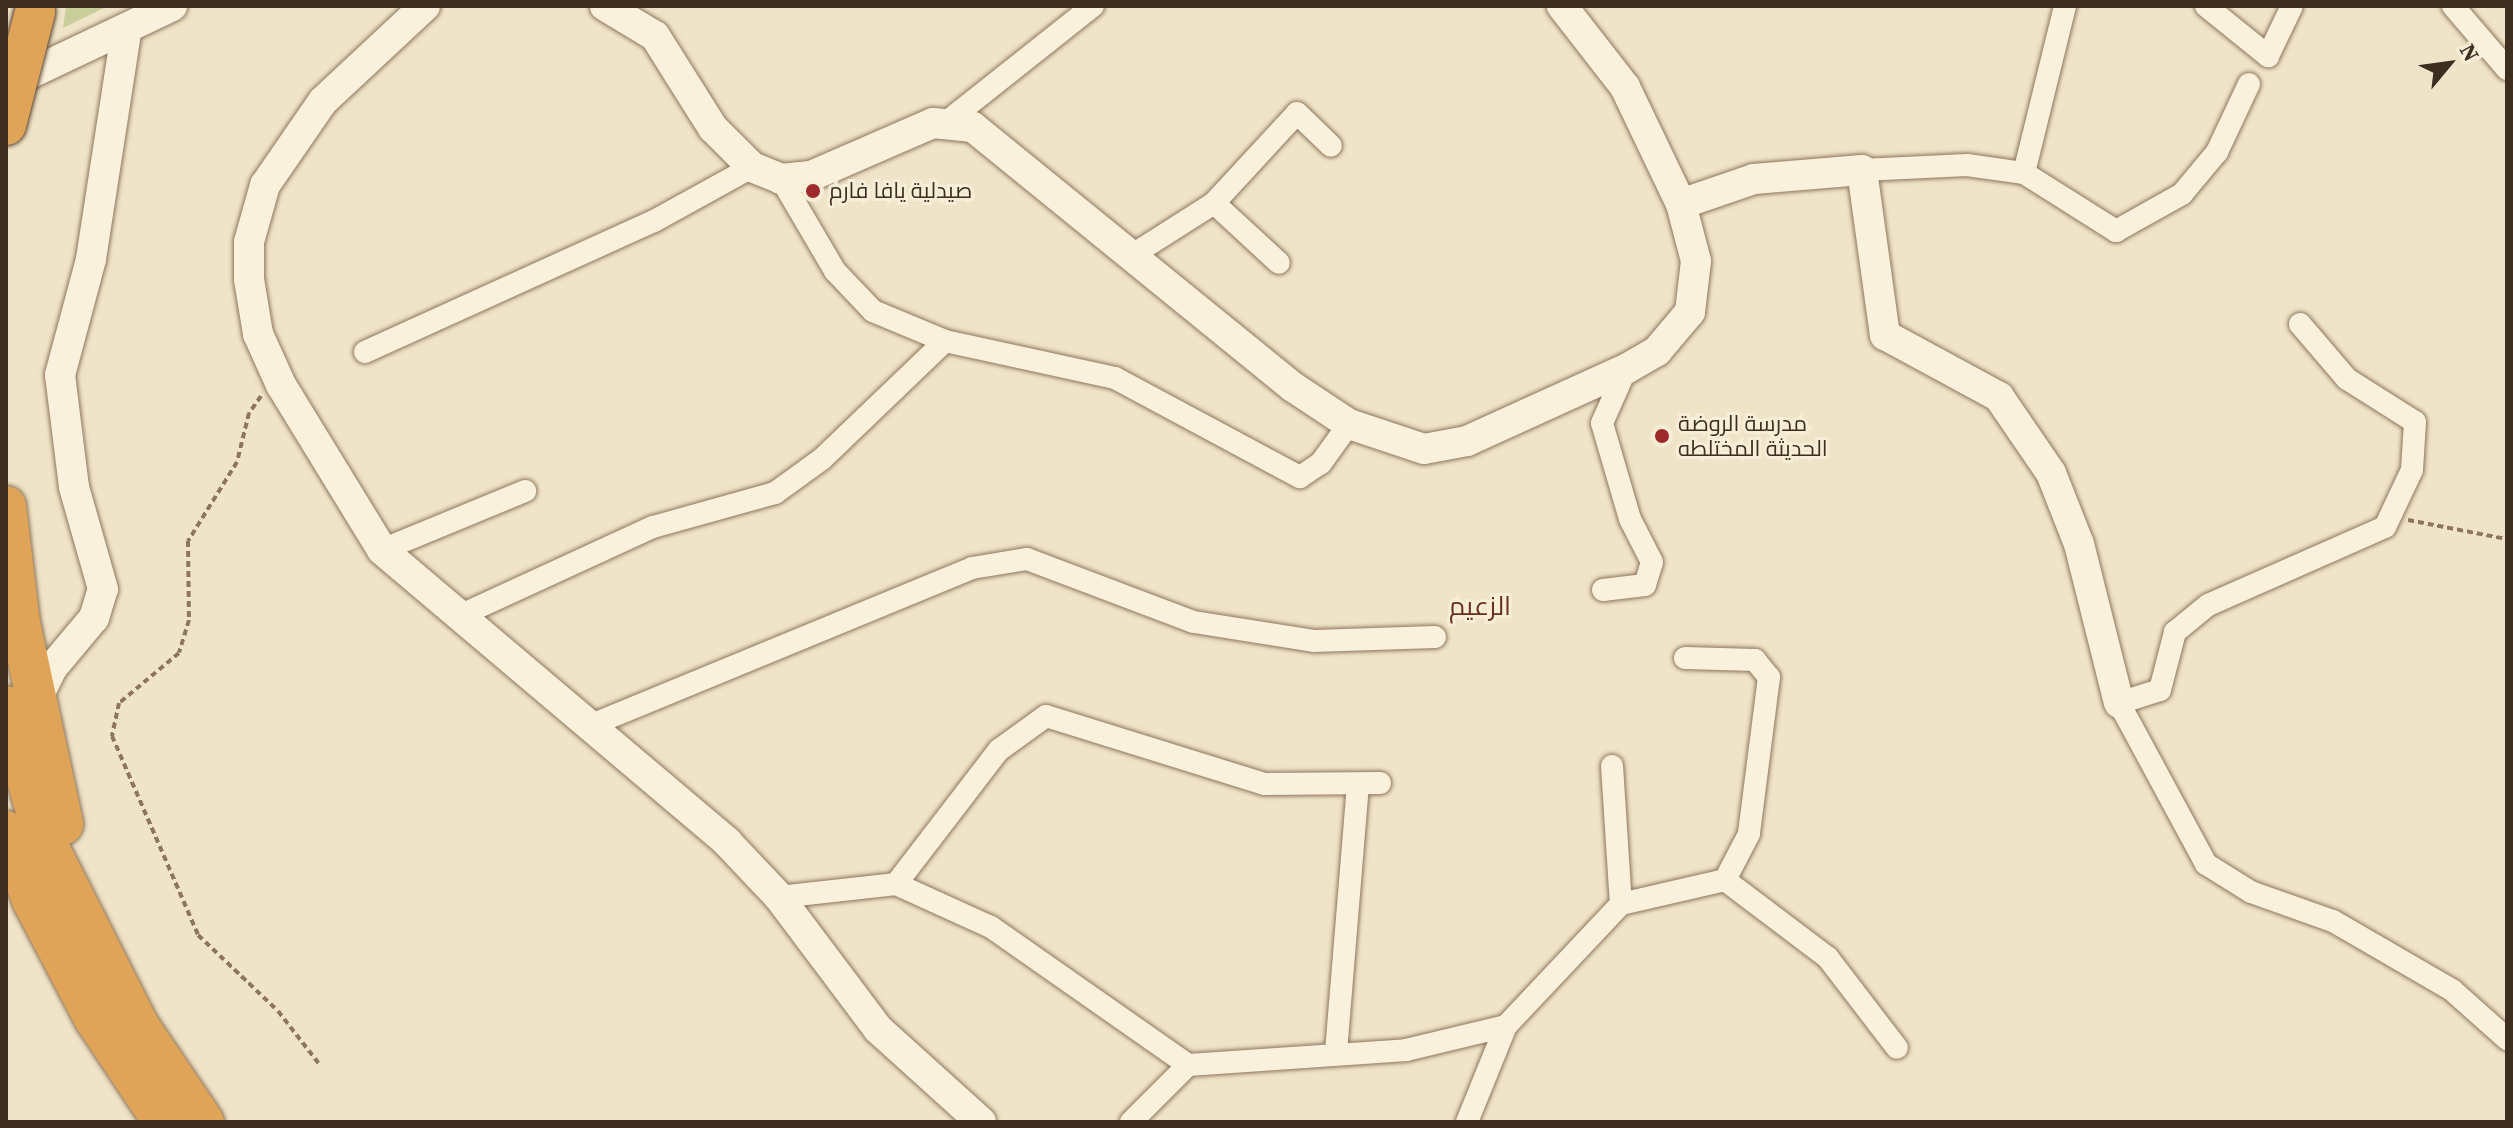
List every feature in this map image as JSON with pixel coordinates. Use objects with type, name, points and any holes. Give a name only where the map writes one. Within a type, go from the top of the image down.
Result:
[{"type":"highway","points":[[6,125],[36,9]]},
{"type":"highway","points":[[6,506],[21,703],[79,907]]},
{"type":"highway","points":[[14,630],[34,770],[79,907],[139,1026],[204,1122]]},
{"type":"highway","points":[[6,831],[33,902],[94,1018],[163,1122]]},
{"type":"street","points":[[6,85],[126,32],[172,6]]},
{"type":"street","points":[[425,6],[323,101],[265,185],[249,242],[249,279],[258,334],[281,385],[382,550],[457,617],[594,724],[779,897],[878,1029],[981,1122]]},
{"type":"street","points":[[605,6],[655,36],[713,128],[752,167],[781,179],[811,176],[944,124],[1093,6]]},
{"type":"street","points":[[944,124],[973,127],[1349,424],[1424,449],[1467,441],[1626,369],[1657,351],[1690,312],[1696,261],[1681,204],[1625,87],[1562,6]]},
{"type":"street","points":[[2024,173],[2065,6]]},
{"type":"street","points":[[2206,6],[2268,56],[2292,6]]},
{"type":"street","points":[[2453,6],[2507,69]]},
{"type":"street","points":[[21,703],[79,639],[103,589],[74,487],[60,375],[91,259],[126,32]]},
{"type":"street","points":[[1681,204],[1754,179],[1967,165],[2024,173],[2116,231],[2182,194],[2217,152],[2249,84]]},
{"type":"street","points":[[1134,254],[1214,203],[1297,113],[1331,146]]},
{"type":"street","points":[[365,352],[654,221],[752,167]]},
{"type":"street","points":[[1862,170],[1885,335],[1999,397],[2051,473],[2079,544],[2119,703],[2206,864],[2251,892],[2333,921],[2425,974],[2507,1039]]},
{"type":"street","points":[[781,179],[835,271],[873,311],[945,341],[1115,378],[1300,477],[1321,463],[1349,424]]},
{"type":"street","points":[[1214,203],[1279,263]]},
{"type":"street","points":[[2119,703],[2160,690],[2175,632],[2208,605],[2385,527],[2412,470],[2415,422],[2347,379],[2300,324]]},
{"type":"street","points":[[457,617],[653,527],[775,493],[822,459],[945,341]]},
{"type":"street","points":[[1603,590],[1645,585],[1652,562],[1630,519],[1602,423],[1626,369]]},
{"type":"street","points":[[382,550],[525,491]]},
{"type":"street","points":[[594,724],[972,568],[1027,559],[1194,622],[1314,641],[1435,637]]},
{"type":"street","points":[[14,630],[28,641],[79,639]]},
{"type":"street","points":[[1467,1122],[1506,1026],[1621,904],[1725,880],[1749,834],[1769,677],[1755,660],[1685,658]]},
{"type":"street","points":[[896,884],[999,750],[1046,716],[1264,784],[1369,784],[1336,1052]]},
{"type":"street","points":[[1612,766],[1621,904]]},
{"type":"street","points":[[1725,880],[1828,958],[1897,1048]]},
{"type":"street","points":[[779,897],[896,884],[991,927],[1188,1065]]},
{"type":"street","points":[[6,885],[94,1018]]},
{"type":"street","points":[[1131,1122],[1188,1065],[1336,1052],[1406,1050],[1506,1026]]},
{"type":"path","points":[[281,385],[258,397],[237,462],[188,541],[189,620],[179,653],[119,703],[112,736],[198,935],[278,1011],[320,1065]]},
{"type":"path","points":[[2392,512],[2424,528],[2507,539]]},
{"type":"green space","points":[[66,6],[108,6],[63,28]]},
{"type":"place","name":"صيدلية يافا فارم","points":[[813,191]]},
{"type":"place","name":"مدرسة الروضة الحديثة المختلطه","points":[[1662,436]]},
{"type":"district","name":"الزعيم","points":[[1480,607]]}]
